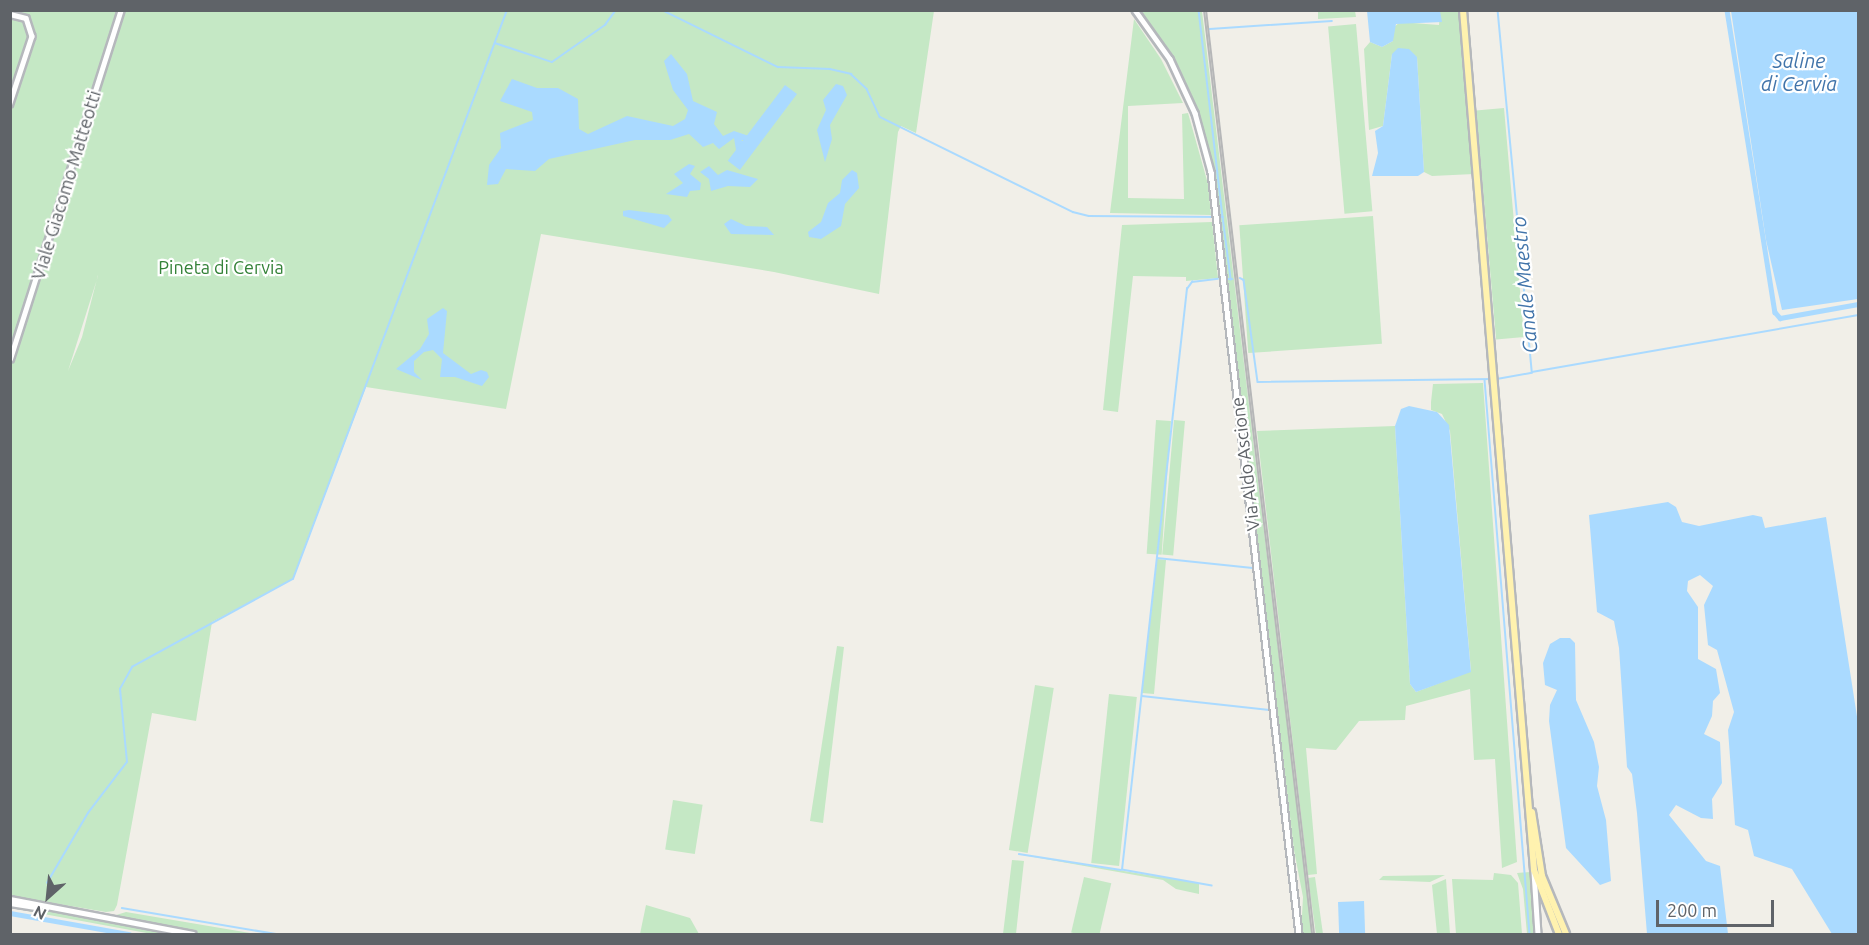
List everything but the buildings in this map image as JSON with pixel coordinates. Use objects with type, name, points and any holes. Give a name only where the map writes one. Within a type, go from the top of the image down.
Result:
[{"type":"main road","points":[[1463,10],[1534,870],[1559,934]]},
{"type":"main road","points":[[1527,786],[1542,876],[1566,934]]},
{"type":"street","name":"Viale Giacomo Matteotti","points":[[10,359],[121,10]]},
{"type":"street","name":"Via Aldo Ascione","points":[[1136,10],[1170,59],[1195,113],[1211,172],[1299,934]]},
{"type":"street","points":[[10,103],[32,36],[26,18],[15,13]]},
{"type":"street","points":[[1534,870],[1538,934]]},
{"type":"street","points":[[10,901],[194,934]]},
{"type":"green space","name":"Pineta di Cervia","points":[[10,11],[934,11],[916,133],[901,126],[898,132],[879,294],[774,272],[541,234],[506,409],[366,387],[293,579],[212,622],[196,721],[152,713],[117,905],[114,911],[106,912],[11,896]],"holes":[[[97,280],[82,337],[68,371]]]},
{"type":"green space","points":[[1139,11],[1202,11],[1312,934],[1301,934],[1303,897],[1294,850],[1214,176],[1187,89]]},
{"type":"green space","points":[[1318,11],[1355,11],[1356,17],[1318,19]]},
{"type":"green space","points":[[1440,11],[1461,11],[1474,174],[1432,176],[1424,172],[1417,57],[1392,54],[1383,126],[1369,130],[1364,49],[1370,42],[1382,47],[1393,41],[1393,28],[1400,22],[1439,25]]},
{"type":"green space","points":[[1134,19],[1161,59],[1183,103],[1128,106],[1128,198],[1184,199],[1182,114],[1188,113],[1208,184],[1211,215],[1110,213]]},
{"type":"green space","points":[[1356,24],[1372,211],[1344,214],[1328,26]]},
{"type":"green space","points":[[1504,108],[1524,337],[1496,340],[1476,110]]},
{"type":"green space","points":[[1373,216],[1382,344],[1248,353],[1239,225]]},
{"type":"green space","points":[[1212,222],[1218,278],[1186,281],[1186,277],[1133,276],[1118,412],[1103,410],[1122,225]]},
{"type":"green space","points":[[1483,383],[1517,862],[1502,868],[1495,759],[1474,760],[1470,689],[1406,706],[1405,720],[1359,721],[1336,750],[1306,748],[1317,874],[1308,875],[1257,431],[1395,426],[1410,684],[1416,692],[1471,671],[1450,431],[1442,414],[1431,410],[1431,402],[1433,384]]},
{"type":"green space","points":[[1156,420],[1171,421],[1162,555],[1147,554]]},
{"type":"green space","points":[[1174,420],[1185,421],[1173,555],[1162,554]]},
{"type":"green space","points":[[1157,559],[1166,560],[1154,694],[1142,693]]},
{"type":"green space","points":[[837,646],[844,647],[823,823],[810,821]]},
{"type":"green space","points":[[1035,685],[1054,688],[1028,853],[1009,850]]},
{"type":"green space","points":[[1109,694],[1137,697],[1119,866],[1091,863]]},
{"type":"green space","points":[[673,800],[703,805],[695,854],[665,849]]},
{"type":"green space","points":[[1017,854],[1199,883],[1199,894],[1176,889],[1163,880]]},
{"type":"green space","points":[[1012,860],[1024,861],[1016,934],[1003,934]]},
{"type":"green space","points":[[1530,872],[1536,934],[1527,934],[1523,889],[1517,873]]},
{"type":"green space","points":[[1494,873],[1511,875],[1518,883],[1522,934],[1456,934],[1452,879],[1493,880]]},
{"type":"green space","points":[[1445,875],[1430,882],[1379,880],[1383,876]]},
{"type":"green space","points":[[1084,877],[1111,883],[1100,934],[1071,933]]},
{"type":"green space","points":[[1315,877],[1323,934],[1316,934],[1308,878]]},
{"type":"green space","points":[[1446,879],[1450,934],[1437,934],[1432,885]]},
{"type":"green space","points":[[45,903],[113,916],[126,912],[256,934],[203,934]]},
{"type":"green space","points":[[10,904],[179,934],[152,934],[11,908]]},
{"type":"green space","points":[[646,905],[690,918],[699,934],[640,934]]},
{"type":"water","points":[[1367,11],[1440,11],[1442,22],[1396,24],[1393,41],[1382,47],[1370,42]]},
{"type":"water","name":"Saline di Cervia","points":[[1731,11],[1858,11],[1858,299],[1782,310],[1766,240]]},
{"type":"water","points":[[1398,48],[1409,49],[1417,57],[1424,172],[1418,176],[1372,176],[1378,153],[1375,131],[1383,126],[1392,54]]},
{"type":"water","points":[[671,54],[687,74],[693,101],[717,112],[714,124],[723,136],[734,131],[749,136],[749,140],[741,140],[750,145],[749,149],[736,150],[734,138],[719,149],[713,143],[703,147],[689,134],[670,140],[635,140],[549,159],[535,171],[506,169],[498,184],[487,185],[489,165],[501,148],[500,133],[533,120],[532,112],[500,101],[512,79],[537,88],[558,88],[578,99],[579,129],[588,134],[627,116],[673,126],[685,119],[688,110],[673,90],[664,61]]},
{"type":"water","points":[[836,84],[843,86],[847,95],[830,125],[832,139],[825,162],[817,130],[826,110],[823,100]]},
{"type":"water","points":[[785,85],[797,94],[740,170],[728,161]]},
{"type":"water","points":[[689,164],[695,166],[690,174],[701,183],[700,190],[690,191],[687,197],[666,194],[683,183],[674,174]]},
{"type":"water","points":[[709,166],[718,175],[727,170],[758,179],[750,187],[728,186],[711,191],[709,179],[700,172]]},
{"type":"water","points":[[852,170],[857,173],[859,188],[845,204],[841,226],[821,239],[809,237],[808,232],[821,222],[828,203],[840,193],[842,180]]},
{"type":"water","points":[[623,211],[668,215],[672,220],[664,228],[623,216]]},
{"type":"water","points":[[731,219],[746,226],[767,227],[774,235],[731,234],[724,224]]},
{"type":"water","points":[[443,308],[447,311],[443,353],[471,374],[481,370],[487,372],[489,377],[482,386],[455,377],[440,377],[442,359],[433,350],[424,352],[414,361],[414,372],[422,380],[396,369],[420,349],[429,334],[427,319]]},
{"type":"water","points":[[1409,406],[1437,412],[1449,425],[1471,672],[1416,692],[1410,684],[1395,426],[1401,409]]},
{"type":"water","points":[[1668,502],[1676,507],[1682,522],[1699,526],[1753,515],[1762,517],[1765,528],[1826,517],[1858,723],[1858,934],[1832,934],[1792,869],[1754,856],[1748,830],[1735,825],[1728,730],[1734,712],[1717,650],[1708,645],[1704,605],[1713,586],[1700,575],[1688,581],[1687,591],[1698,607],[1698,659],[1716,669],[1720,693],[1713,701],[1712,716],[1704,734],[1720,742],[1722,783],[1712,799],[1713,819],[1701,818],[1676,805],[1669,815],[1706,861],[1720,866],[1728,934],[1647,934],[1637,813],[1632,774],[1627,767],[1619,648],[1614,621],[1597,612],[1589,515]]},
{"type":"water","points":[[1560,638],[1570,638],[1575,643],[1576,700],[1594,742],[1599,767],[1597,786],[1606,820],[1611,881],[1600,885],[1566,848],[1549,721],[1550,705],[1557,690],[1545,685],[1543,663],[1550,644]]},
{"type":"water","points":[[1364,901],[1365,934],[1339,934],[1338,902]]},
{"type":"waterway","points":[[47,883],[88,813],[127,762],[120,689],[132,667],[293,579],[507,10]]},
{"type":"waterway","points":[[495,43],[552,62],[605,25],[616,10]]},
{"type":"waterway","points":[[662,10],[778,67],[830,69],[851,74],[867,89],[880,117],[1073,212],[1089,216],[1223,217],[1231,279]]},
{"type":"waterway","points":[[1199,10],[1223,216]]},
{"type":"waterway","name":"Canale Maestro","points":[[1498,10],[1532,372],[1858,315]]},
{"type":"waterway","points":[[1727,10],[1775,312],[1780,318],[1858,304]]},
{"type":"waterway","points":[[1210,29],[1332,21]]},
{"type":"waterway","points":[[1240,278],[1244,280],[1258,382],[1493,379]]},
{"type":"waterway","points":[[1212,886],[1122,870],[1187,289],[1192,282],[1218,279]]},
{"type":"waterway","points":[[1497,379],[1531,373]]},
{"type":"waterway","points":[[1485,380],[1530,934]]},
{"type":"waterway","points":[[1157,558],[1252,568]]},
{"type":"waterway","points":[[1142,696],[1269,710]]},
{"type":"waterway","points":[[1019,854],[1121,870]]},
{"type":"waterway","points":[[122,908],[276,934]]},
{"type":"waterway","points":[[10,913],[129,934]]},
{"type":"railway","points":[[1205,10],[1313,934]]}]
